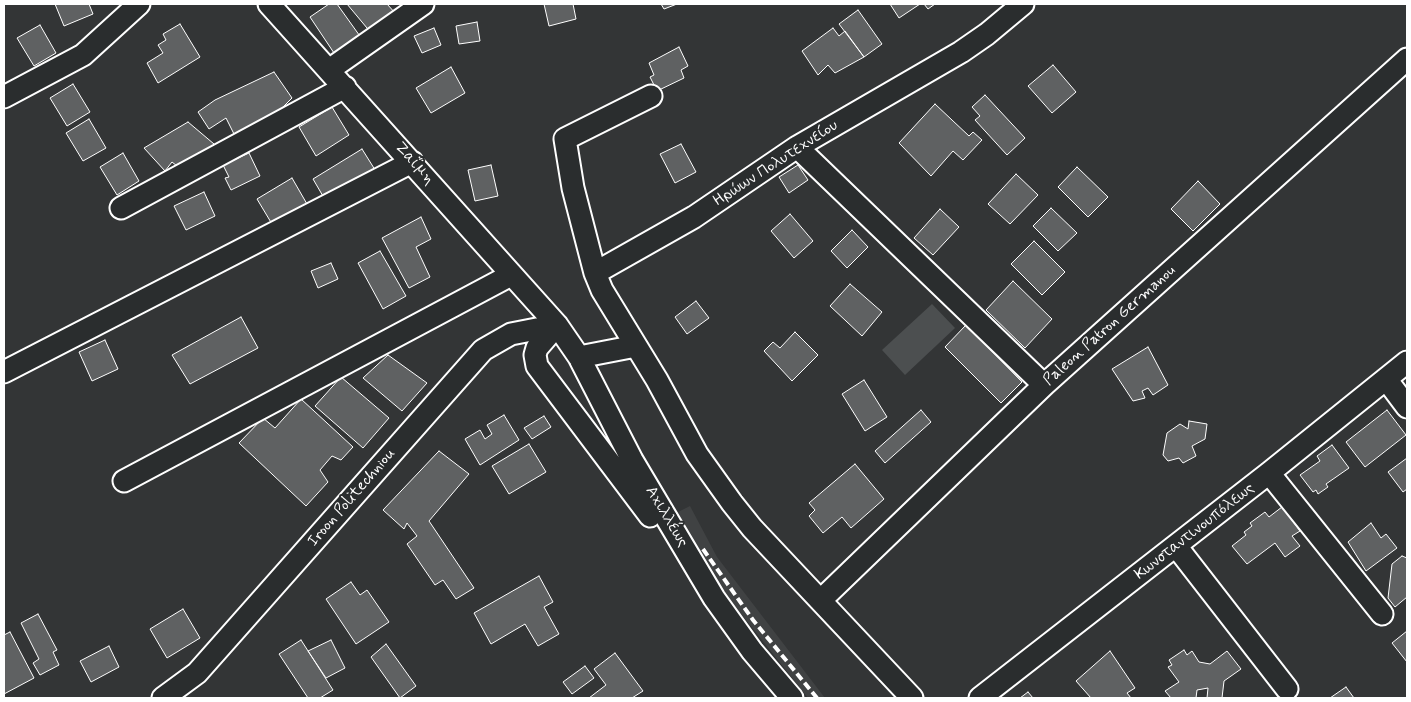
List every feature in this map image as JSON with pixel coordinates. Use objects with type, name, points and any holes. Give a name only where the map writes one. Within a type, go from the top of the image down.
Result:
[{"type":"street","points":[[4,97],[83,55],[139,4]]},
{"type":"street","name":"Ζαΐμη","points":[[269,4],[557,325]]},
{"type":"street","points":[[329,70],[423,4]]},
{"type":"street","name":"Ηρώων Πολυτεχνείου","points":[[595,273],[694,217],[797,147],[961,52],[988,34],[1024,4]]},
{"type":"street","name":"Paleon Patron Germanou","points":[[821,600],[1044,385],[1407,59]]},
{"type":"street","points":[[121,208],[345,87]]},
{"type":"street","points":[[651,96],[565,140],[573,188],[595,273],[602,290],[657,380],[697,454],[712,476],[752,528],[912,698]]},
{"type":"street","points":[[797,147],[1044,385]]},
{"type":"street","points":[[4,372],[412,162]]},
{"type":"street","points":[[124,481],[511,275]]},
{"type":"street","points":[[557,325],[542,340],[535,351],[540,371],[626,482],[669,543],[678,550],[686,552]]},
{"type":"street","name":"Αχιλλέως","points":[[557,325],[579,357],[632,460],[731,624],[792,698]]},
{"type":"street","name":"Iroon Politechniou","points":[[163,698],[197,674],[483,350],[511,334],[557,325]]},
{"type":"street","points":[[579,357],[636,346]]},
{"type":"street","name":"Κωνσταντινουπόλεως","points":[[980,698],[1269,473],[1407,362]]},
{"type":"street","points":[[1386,379],[1407,407]]},
{"type":"street","points":[[1269,473],[1382,614]]},
{"type":"street","points":[[1176,546],[1287,689]]},
{"type":"shaded area","points":[[932,304],[955,328],[905,375],[882,350]]},
{"type":"shaded area","points":[[690,506],[717,557],[825,698],[808,698],[723,591],[696,550],[678,512]]},
{"type":"building","points":[[55,4],[89,4],[93,14],[64,26]]},
{"type":"building","points":[[329,4],[337,4],[362,39],[336,56],[310,17]]},
{"type":"building","points":[[347,4],[387,4],[396,14],[372,34]]},
{"type":"building","points":[[544,4],[573,4],[576,19],[549,26]]},
{"type":"building","points":[[661,4],[677,4],[664,9]]},
{"type":"building","points":[[890,4],[920,4],[899,18]]},
{"type":"building","points":[[924,4],[935,4],[928,9]]},
{"type":"building","points":[[858,10],[882,44],[864,57],[839,24]]},
{"type":"building","points":[[477,22],[480,41],[459,44],[456,26]]},
{"type":"building","points":[[180,24],[200,57],[158,83],[147,63],[163,53],[158,45],[166,40],[163,34]]},
{"type":"building","points":[[40,25],[56,53],[34,66],[17,38]]},
{"type":"building","points":[[434,28],[441,45],[422,53],[414,36]]},
{"type":"building","points":[[833,28],[839,36],[845,31],[864,57],[835,73],[828,65],[818,75],[802,51]]},
{"type":"building","points":[[679,47],[688,66],[681,70],[684,78],[657,91],[650,77],[654,75],[649,63]]},
{"type":"building","points":[[1053,65],[1076,92],[1052,113],[1028,86]]},
{"type":"building","points":[[451,67],[465,93],[431,113],[416,88]]},
{"type":"building","points":[[274,72],[292,98],[278,112],[234,134],[226,118],[209,129],[198,112],[215,100]]},
{"type":"building","points":[[73,84],[90,112],[67,126],[50,98]]},
{"type":"building","points":[[985,95],[1025,138],[1007,155],[975,120],[980,116],[972,107]]},
{"type":"building","points":[[935,104],[969,136],[973,132],[982,140],[963,160],[953,151],[931,176],[899,143]]},
{"type":"building","points":[[332,107],[349,135],[316,156],[299,127]]},
{"type":"building","points":[[89,119],[106,148],[83,161],[66,133]]},
{"type":"building","points":[[188,122],[214,144],[207,157],[193,162],[188,159],[177,166],[172,162],[165,171],[144,148]]},
{"type":"building","points":[[681,144],[696,172],[675,183],[660,154]]},
{"type":"building","points":[[362,149],[377,173],[327,203],[313,179]]},
{"type":"building","points":[[123,153],[139,181],[117,195],[100,167]]},
{"type":"building","points":[[249,153],[260,176],[231,190],[225,178],[229,177],[223,165]]},
{"type":"building","points":[[491,165],[498,196],[475,201],[468,170]]},
{"type":"building","points":[[798,165],[808,180],[789,193],[779,177]]},
{"type":"building","points":[[1077,167],[1108,197],[1088,217],[1058,187]]},
{"type":"building","points":[[1016,174],[1038,195],[1010,224],[988,204]]},
{"type":"building","points":[[292,178],[307,204],[272,224],[257,199]]},
{"type":"building","points":[[1198,181],[1220,204],[1193,231],[1171,209]]},
{"type":"building","points":[[204,192],[215,216],[186,230],[174,206]]},
{"type":"building","points":[[1051,208],[1077,233],[1058,251],[1033,226]]},
{"type":"building","points":[[940,209],[959,227],[933,255],[914,238]]},
{"type":"building","points":[[790,214],[813,241],[794,258],[771,231]]},
{"type":"building","points":[[421,217],[431,239],[416,247],[430,277],[409,288],[382,238]]},
{"type":"building","points":[[852,230],[868,247],[847,268],[831,251]]},
{"type":"building","points":[[1034,241],[1065,272],[1042,295],[1011,264]]},
{"type":"building","points":[[380,251],[406,296],[383,309],[358,263]]},
{"type":"building","points":[[331,263],[338,279],[318,288],[311,271]]},
{"type":"building","points":[[1013,281],[1052,319],[1025,348],[986,310]]},
{"type":"building","points":[[850,284],[882,312],[862,336],[830,306]]},
{"type":"building","points":[[696,301],[709,318],[687,334],[675,317]]},
{"type":"building","points":[[241,317],[258,348],[190,384],[172,355]]},
{"type":"building","points":[[966,325],[1022,382],[1001,403],[945,347]]},
{"type":"building","points":[[795,332],[818,355],[792,381],[764,351],[773,342],[780,348]]},
{"type":"building","points":[[105,340],[118,369],[92,381],[79,352]]},
{"type":"building","points":[[1148,347],[1168,385],[1153,395],[1148,388],[1142,391],[1145,398],[1133,401],[1112,369]]},
{"type":"building","points":[[388,355],[427,383],[402,411],[363,378]]},
{"type":"building","points":[[341,377],[389,418],[363,448],[315,406]]},
{"type":"building","points":[[864,380],[887,417],[865,431],[842,394]]},
{"type":"building","points":[[301,399],[353,447],[341,460],[332,456],[320,470],[328,482],[306,506],[239,443],[263,418],[275,428]]},
{"type":"building","points":[[921,410],[931,422],[885,463],[875,451]]},
{"type":"building","points":[[1387,410],[1406,435],[1365,467],[1346,442]]},
{"type":"building","points":[[504,415],[519,440],[480,465],[465,439],[480,430],[485,439],[492,434],[487,425]]},
{"type":"building","points":[[544,416],[551,427],[532,439],[524,428]]},
{"type":"building","points":[[1189,421],[1207,424],[1205,439],[1192,446],[1196,456],[1183,463],[1179,458],[1168,461],[1163,455],[1167,433],[1180,424],[1188,429]]},
{"type":"building","points":[[529,444],[546,472],[509,494],[492,466]]},
{"type":"building","points":[[1332,445],[1349,468],[1326,484],[1328,487],[1318,494],[1316,490],[1313,492],[1300,475],[1320,461],[1317,456]]},
{"type":"building","points":[[439,451],[469,474],[429,521],[474,588],[456,599],[443,580],[435,585],[407,544],[417,536],[407,523],[404,529],[383,510]]},
{"type":"building","points":[[1407,458],[1407,489],[1403,492],[1388,472]]},
{"type":"building","points":[[855,464],[884,499],[851,528],[842,517],[823,533],[809,516],[815,510],[809,503]]},
{"type":"building","points":[[1282,507],[1300,531],[1292,536],[1300,546],[1285,557],[1275,543],[1247,564],[1232,546],[1246,535],[1244,532],[1252,526],[1250,523],[1265,512],[1269,517]]},
{"type":"building","points":[[1371,523],[1381,538],[1386,534],[1397,548],[1366,571],[1348,542]]},
{"type":"building","points":[[1402,556],[1407,558],[1407,597],[1395,607],[1388,598],[1392,564]]},
{"type":"building","points":[[539,576],[553,602],[544,607],[559,634],[538,646],[525,624],[491,644],[474,613]]},
{"type":"building","points":[[351,582],[360,595],[367,590],[389,622],[356,644],[326,599]]},
{"type":"building","points":[[183,609],[200,638],[167,658],[150,629]]},
{"type":"building","points":[[38,614],[57,650],[53,652],[59,665],[40,675],[33,663],[39,659],[21,623]]},
{"type":"building","points":[[1407,631],[1407,662],[1392,643]]},
{"type":"building","points":[[10,632],[34,678],[4,694],[4,635]]},
{"type":"building","points":[[301,640],[333,690],[320,698],[308,698],[279,654]]},
{"type":"building","points":[[331,640],[345,668],[326,678],[308,651]]},
{"type":"building","points":[[386,644],[416,686],[400,698],[371,657]]},
{"type":"building","points":[[109,646],[119,667],[91,682],[80,661]]},
{"type":"building","points":[[1184,650],[1187,655],[1192,651],[1199,662],[1210,664],[1227,651],[1241,669],[1224,681],[1222,698],[1207,698],[1208,688],[1197,690],[1196,698],[1171,698],[1165,691],[1179,682],[1168,667],[1172,665],[1169,660]]},
{"type":"building","points":[[1110,651],[1135,688],[1127,693],[1131,698],[1091,698],[1076,681]]},
{"type":"building","points":[[615,653],[643,691],[632,698],[589,698],[606,685],[594,669]]},
{"type":"building","points":[[585,666],[594,678],[572,694],[563,682]]},
{"type":"building","points":[[1346,687],[1354,698],[1330,698]]},
{"type":"building","points":[[1028,692],[1033,698],[1020,698]]},
{"type":"railway","points":[[703,549],[753,620],[817,698]]}]
